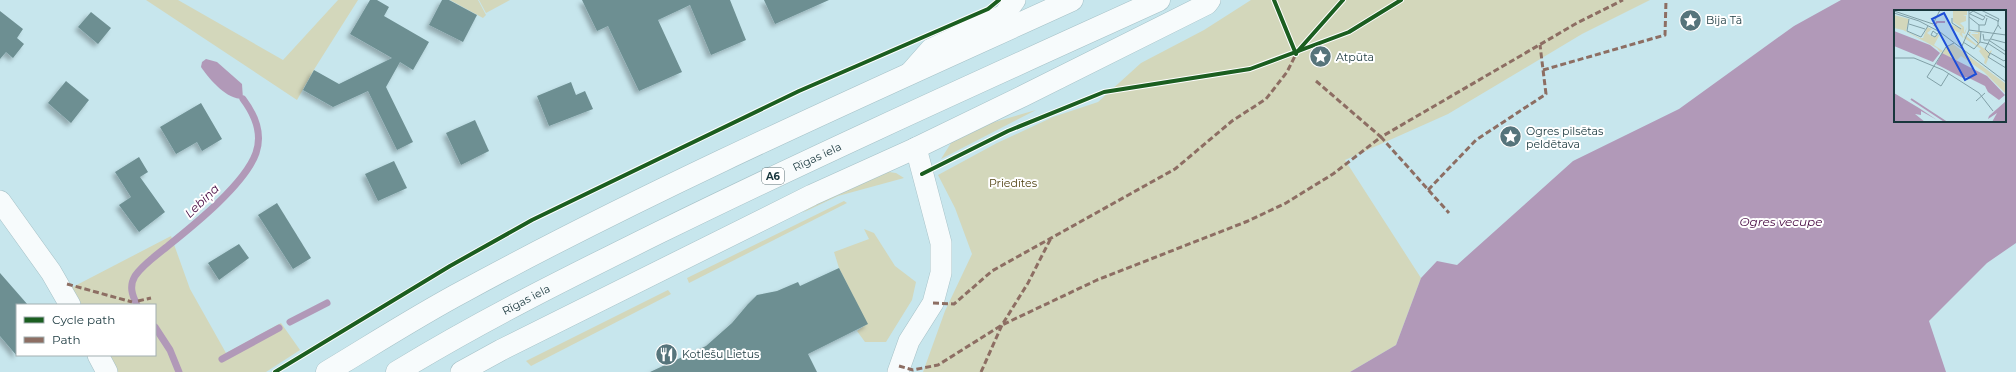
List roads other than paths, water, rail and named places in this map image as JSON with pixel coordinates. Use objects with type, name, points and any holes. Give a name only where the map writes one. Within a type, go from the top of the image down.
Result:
[{"type":"highway","points":[[327,372],[462,292],[544,248],[768,139],[1072,0]]},
{"type":"highway","name":"Rīgas iela","points":[[396,372],[436,348],[564,279],[781,172],[1159,0]]},
{"type":"street","points":[[910,74],[932,49],[1004,15],[1015,0]]},
{"type":"street","points":[[461,372],[501,350],[812,195],[916,148],[1123,48],[1207,4],[1210,0]]},
{"type":"street","points":[[898,372],[908,341],[933,303],[941,273],[941,243],[916,148]]},
{"type":"street","points":[[0,201],[51,272],[69,304]]},
{"type":"street","points":[[99,356],[107,372]]},
{"type":"water","name":"Ogres vecupe","points":[[1841,0],[2016,0],[2016,243],[1987,263],[1929,321],[1946,372],[1350,372],[1396,345],[1421,278],[1437,261],[1457,265],[1573,161],[1679,109],[1794,26]]},
{"type":"water","points":[[206,59],[217,62],[242,84],[243,99],[225,93],[209,78],[201,67],[202,62]]},
{"type":"waterway","name":"Lebiņa","points":[[137,304],[133,294],[132,283],[138,272],[150,260],[192,227],[218,203],[241,178],[250,165],[256,153],[259,138],[257,124],[243,99]]},
{"type":"waterway","points":[[290,322],[327,303]]},
{"type":"waterway","points":[[222,359],[279,328]]},
{"type":"waterway","name":"Lebiņa","points":[[156,329],[170,350],[179,372]]},
{"type":"place","name":"Bija Tā","points":[[1690,20]]},
{"type":"place","name":"Atpūta","points":[[1320,57]]},
{"type":"place","name":"Ogres pilsētas peldētava","points":[[1510,137]]},
{"type":"place","name":"Kotlešu Lietus","points":[[667,354]]},
{"type":"park label","name":"Priedītes","points":[[1013,183]]}]
